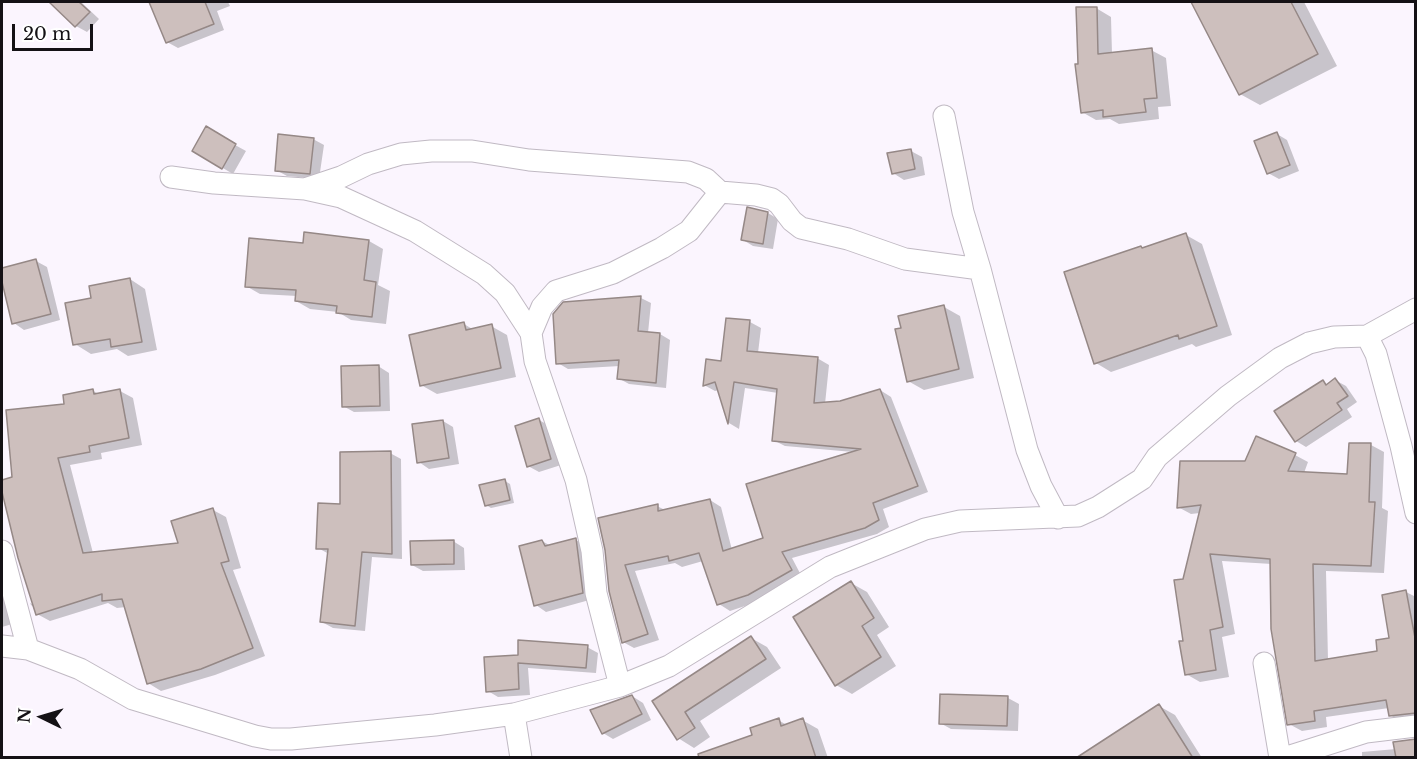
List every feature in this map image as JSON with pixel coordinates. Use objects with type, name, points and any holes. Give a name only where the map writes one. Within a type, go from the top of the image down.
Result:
[{"type":"street","points":[[944,116],[963,212],[980,268],[1027,450],[1041,486],[1058,518]]},
{"type":"street","points":[[305,189],[341,177],[368,164],[401,154],[472,151],[529,160],[688,172],[706,179],[720,192],[756,195],[772,199],[780,204],[792,221],[801,228],[848,239],[905,259],[980,268]]},
{"type":"street","points":[[171,177],[214,183],[305,189],[341,197],[415,231],[484,274],[505,293],[531,333],[535,361],[576,480],[592,551],[596,593],[620,686]]},
{"type":"street","points":[[531,333],[542,307],[556,291],[613,273],[689,231],[720,192]]},
{"type":"street","points":[[2,646],[28,649],[80,669],[133,699],[271,739],[435,725],[514,714],[620,686],[669,666],[830,567],[925,529],[960,521],[1078,516],[1098,507],[1142,479],[1157,457],[1228,396],[1280,358],[1309,343],[1335,337],[1366,336],[1416,309]]},
{"type":"street","points":[[1366,336],[1376,354],[1416,513]]},
{"type":"street","points":[[2,550],[28,649]]},
{"type":"street","points":[[1264,663],[1282,758],[1366,732],[1416,726]]},
{"type":"street","points":[[514,714],[521,758]]},
{"type":"building","points":[[49,2],[79,2],[90,12],[75,27]]},
{"type":"building","points":[[149,2],[205,2],[214,24],[166,43]]},
{"type":"building","points":[[1191,2],[1291,2],[1318,54],[1239,95]]},
{"type":"building","points":[[1076,7],[1097,7],[1098,54],[1152,48],[1157,98],[1144,99],[1146,112],[1103,117],[1103,110],[1081,113],[1075,64],[1078,64]]},
{"type":"building","points":[[206,126],[236,144],[222,169],[192,151]]},
{"type":"building","points":[[1277,132],[1290,165],[1267,174],[1254,141]]},
{"type":"building","points":[[278,134],[314,138],[310,174],[275,171]]},
{"type":"building","points":[[911,149],[915,169],[892,174],[887,153]]},
{"type":"building","points":[[747,207],[768,212],[763,244],[741,240]]},
{"type":"building","points":[[304,232],[369,240],[364,280],[376,282],[372,317],[336,313],[337,306],[295,301],[296,290],[245,287],[249,238],[303,243]]},
{"type":"building","points":[[1186,233],[1217,326],[1179,339],[1178,335],[1094,364],[1064,272]]},
{"type":"building","points":[[36,259],[51,314],[12,324],[2,282],[2,268]]},
{"type":"building","points":[[130,278],[142,342],[111,347],[110,339],[73,345],[65,303],[91,298],[89,286]]},
{"type":"building","points":[[641,296],[638,331],[660,333],[656,383],[617,379],[619,360],[556,364],[553,314],[563,302]]},
{"type":"building","points":[[944,305],[959,369],[907,382],[895,329],[901,328],[898,316]]},
{"type":"building","points":[[726,318],[750,320],[747,351],[818,357],[814,403],[840,401],[880,389],[918,486],[873,503],[879,520],[865,528],[782,552],[792,570],[748,595],[717,605],[699,553],[669,561],[668,556],[625,565],[648,634],[622,643],[609,591],[605,550],[598,518],[658,504],[658,511],[710,499],[723,551],[763,538],[746,484],[861,449],[772,441],[777,389],[734,382],[728,424],[715,382],[703,386],[706,359],[721,361]]},
{"type":"building","points":[[464,322],[466,330],[492,324],[501,368],[420,386],[409,335]]},
{"type":"building","points":[[379,365],[380,406],[342,407],[341,366]]},
{"type":"building","points":[[1335,378],[1348,396],[1337,403],[1342,410],[1295,442],[1274,411],[1323,380],[1326,385]]},
{"type":"building","points":[[93,389],[94,394],[120,389],[129,438],[89,446],[90,452],[58,458],[83,553],[178,543],[171,521],[213,508],[229,561],[221,563],[253,648],[201,669],[147,684],[122,599],[102,601],[102,594],[36,615],[18,558],[2,492],[2,480],[12,477],[6,410],[64,404],[63,395]]},
{"type":"building","points":[[539,418],[551,459],[527,467],[515,426]]},
{"type":"building","points":[[443,420],[449,458],[417,463],[412,424]]},
{"type":"building","points":[[1256,436],[1296,453],[1288,471],[1347,474],[1349,443],[1371,443],[1369,502],[1375,502],[1371,566],[1313,564],[1315,661],[1377,651],[1376,640],[1389,638],[1382,595],[1406,590],[1416,643],[1416,713],[1389,716],[1386,700],[1314,711],[1315,721],[1287,725],[1271,629],[1270,559],[1210,554],[1223,627],[1210,630],[1216,670],[1185,675],[1179,641],[1183,641],[1174,580],[1183,579],[1201,505],[1177,508],[1180,461],[1245,461]]},
{"type":"building","points":[[391,451],[392,554],[362,552],[355,626],[320,622],[328,549],[316,549],[318,503],[340,504],[340,452]]},
{"type":"building","points":[[505,479],[510,500],[485,506],[479,485]]},
{"type":"building","points":[[576,538],[583,593],[534,606],[519,546],[542,540],[545,546]]},
{"type":"building","points":[[454,540],[454,564],[411,565],[410,541]]},
{"type":"building","points":[[851,581],[874,618],[862,626],[881,657],[835,686],[793,617]]},
{"type":"building","points":[[751,636],[766,659],[685,712],[695,728],[677,740],[652,701]]},
{"type":"building","points":[[518,640],[588,645],[586,668],[518,663],[519,689],[486,692],[484,657],[518,655]]},
{"type":"building","points":[[940,694],[1008,696],[1007,726],[939,724]]},
{"type":"building","points":[[632,695],[642,714],[602,734],[590,710]]},
{"type":"building","points":[[1159,704],[1193,758],[1076,758]]},
{"type":"building","points":[[779,718],[781,726],[803,718],[816,758],[699,758],[698,754],[752,735],[750,728]]},
{"type":"building","points":[[1416,739],[1416,758],[1396,758],[1393,742]]}]
